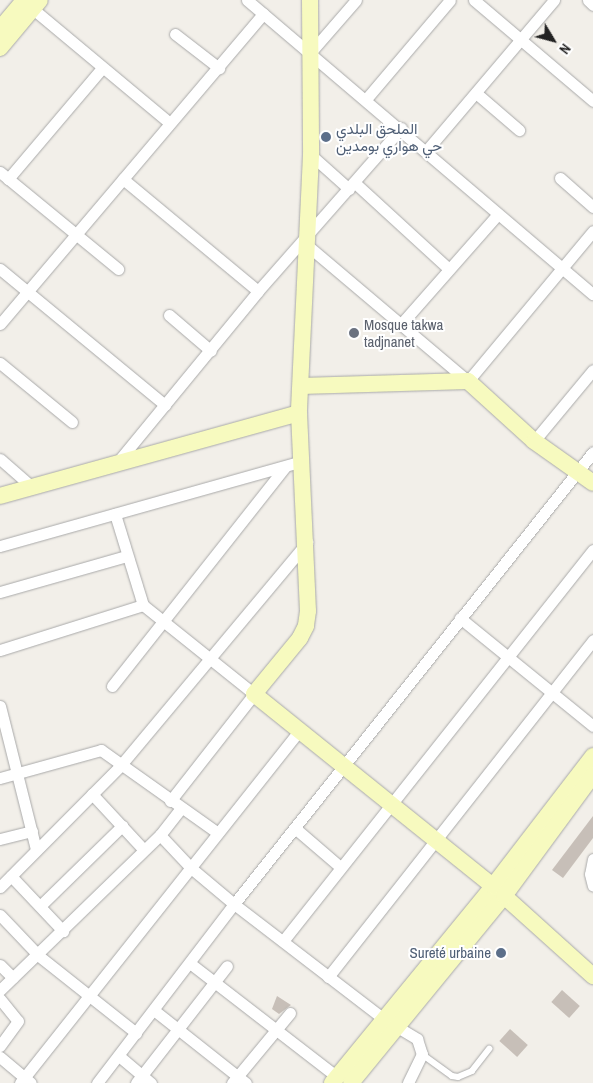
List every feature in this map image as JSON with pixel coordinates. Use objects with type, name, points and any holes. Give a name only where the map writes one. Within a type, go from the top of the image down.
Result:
[{"type":"street","points":[[247,0],[310,54],[366,98],[498,214],[563,266],[593,294]]},
{"type":"street","points":[[170,801],[306,626],[306,542],[299,462],[299,413],[311,154],[310,0]]},
{"type":"street","points":[[310,54],[356,0]]},
{"type":"street","points":[[366,98],[450,0]]},
{"type":"street","points":[[474,0],[593,101]]},
{"type":"street","points":[[426,151],[554,0]]},
{"type":"street","points":[[588,0],[593,5]]},
{"type":"street","points":[[0,29],[32,3]]},
{"type":"street","points":[[0,48],[32,3]]},
{"type":"street","points":[[32,3],[102,68],[170,123]]},
{"type":"street","points":[[0,324],[263,14]]},
{"type":"street","points":[[175,34],[219,68]]},
{"type":"street","points":[[102,68],[4,175],[118,269]]},
{"type":"street","points":[[476,93],[519,130]]},
{"type":"street","points":[[113,467],[211,351],[258,291],[308,242],[401,128]]},
{"type":"street","points":[[311,154],[352,186],[449,269]]},
{"type":"street","points":[[560,178],[593,206]]},
{"type":"street","points":[[123,179],[258,291]]},
{"type":"street","points":[[402,323],[498,214]]},
{"type":"street","points":[[301,386],[468,381],[593,231]]},
{"type":"street","points":[[308,242],[534,441],[593,483]]},
{"type":"street","points":[[0,269],[165,405]]},
{"type":"street","points":[[169,315],[211,351]]},
{"type":"street","points":[[0,364],[72,422]]},
{"type":"street","points":[[534,441],[593,370]]},
{"type":"street","points":[[0,496],[113,467],[299,413]]},
{"type":"street","points":[[97,1083],[191,964],[234,904],[296,829],[460,618],[593,452]]},
{"type":"street","points":[[0,459],[32,487]]},
{"type":"street","points":[[0,546],[284,468],[299,462]]},
{"type":"street","points":[[112,686],[284,468]]},
{"type":"street","points":[[115,514],[126,556],[143,605],[162,623],[254,694],[498,891],[593,976]]},
{"type":"street","points":[[0,887],[120,766],[210,660],[306,542]]},
{"type":"street","points":[[282,941],[593,550]]},
{"type":"street","points":[[0,592],[126,556]]},
{"type":"street","points":[[0,650],[143,605]]},
{"type":"street","points":[[460,618],[593,726]]},
{"type":"street","points":[[328,977],[593,640]]},
{"type":"street","points":[[0,706],[36,849]]},
{"type":"street","points":[[0,1056],[25,1081],[88,995],[299,731]]},
{"type":"street","points":[[0,778],[90,750],[108,752],[120,766],[180,809],[218,833]]},
{"type":"street","points":[[498,891],[593,756]]},
{"type":"street","points":[[191,964],[340,1081],[391,1022],[593,775]]},
{"type":"street","points":[[92,794],[144,850]]},
{"type":"street","points":[[0,990],[63,932],[160,834],[180,809]]},
{"type":"street","points":[[40,906],[122,826]]},
{"type":"street","points":[[296,829],[340,866]]},
{"type":"street","points":[[0,839],[32,831]]},
{"type":"street","points":[[160,834],[191,868],[234,904],[328,977],[417,1039],[422,1054],[408,1083]]},
{"type":"street","points":[[593,859],[590,874],[593,886]]},
{"type":"street","points":[[11,876],[63,932]]},
{"type":"street","points":[[0,915],[39,956],[136,1033]]},
{"type":"street","points":[[0,965],[13,978]]},
{"type":"street","points":[[119,1056],[143,1081],[177,1029],[227,966]]},
{"type":"street","points":[[0,1000],[18,1021],[0,1046]]},
{"type":"street","points":[[155,1011],[239,1081],[274,1030],[290,1012]]},
{"type":"lane","points":[[422,1054],[452,1076],[458,1076],[472,1071],[489,1049]]},
{"type":"building","points":[[593,816],[593,838],[563,878],[552,870]]},
{"type":"building","points":[[562,990],[580,1006],[569,1018],[551,1002]]},
{"type":"building","points":[[277,996],[291,1005],[279,1014],[272,1009]]},
{"type":"building","points":[[510,1029],[528,1045],[517,1057],[499,1041]]},
{"type":"place","name":"الملحق البلدي حي هواري بومدين","points":[[326,137]]},
{"type":"place","name":"Mosque takwa tadjnanet","points":[[354,333]]},
{"type":"place","name":"Sureté urbaine","points":[[501,953]]}]
